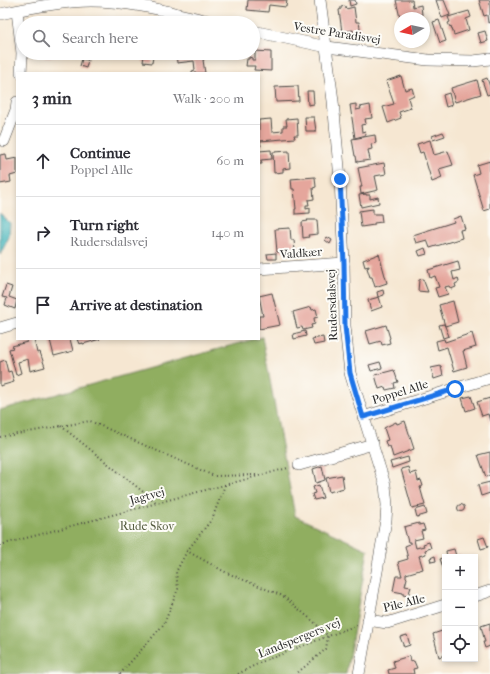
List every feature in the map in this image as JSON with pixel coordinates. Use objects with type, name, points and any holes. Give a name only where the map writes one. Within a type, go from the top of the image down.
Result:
[{"type":"street","points":[[0,14],[90,0],[130,4],[185,16]]},
{"type":"street","name":"Rudersdalsvej","points":[[320,0],[340,179],[345,326],[349,369],[385,485],[387,505],[386,520],[359,674]]},
{"type":"street","points":[[17,11],[18,16]]},
{"type":"street","name":"Vestre Paradisvej","points":[[260,33],[326,47],[428,60],[473,61],[490,59]]},
{"type":"street","points":[[21,72],[22,60]]},
{"type":"street","points":[[4,141],[16,110]]},
{"type":"street","name":"Valdkær","points":[[260,270],[344,263]]},
{"type":"street","points":[[0,328],[16,323]]},
{"type":"street","name":"Poppel Alle","points":[[363,417],[490,378]]},
{"type":"street","points":[[299,465],[373,444]]},
{"type":"street","points":[[478,595],[490,591]]},
{"type":"street","name":"Pile Alle","points":[[368,620],[387,623],[442,606]]},
{"type":"path","points":[[0,437],[90,421],[214,476],[261,474]]},
{"type":"path","points":[[61,426],[157,503]]},
{"type":"path","name":"Jagtvej","points":[[0,546],[261,474],[299,465]]},
{"type":"path","points":[[120,674],[164,624],[178,589],[176,572],[187,551],[212,519],[225,485]]},
{"type":"path","points":[[187,551],[227,573],[283,596],[328,636],[326,649],[296,674]]},
{"type":"path","name":"Landspergers vej","points":[[238,674],[261,662],[368,620]]},
{"type":"green space","name":"Rude Skov","points":[[262,337],[295,516],[368,550],[346,674],[0,674],[0,410],[250,340],[260,340],[260,338]]},
{"type":"water","points":[[0,213],[10,223],[9,237],[0,255]]},
{"type":"building","points":[[248,0],[287,0],[286,7],[269,5],[268,12],[247,10]]},
{"type":"building","points":[[349,0],[355,0],[356,4],[350,6]]},
{"type":"building","points":[[396,0],[412,0],[413,7],[421,5],[422,12],[399,12]]},
{"type":"building","points":[[436,0],[444,0],[450,15],[442,18]]},
{"type":"building","points":[[479,0],[490,0],[490,22],[488,23],[487,15],[484,16]]},
{"type":"building","points":[[345,6],[346,9],[354,7],[356,22],[359,22],[360,28],[358,33],[354,33],[353,30],[342,32],[339,10],[341,7]]},
{"type":"building","points":[[469,11],[471,17],[466,19],[469,30],[454,35],[451,26],[450,27],[448,23],[450,22],[448,17]]},
{"type":"building","points":[[439,20],[446,41],[440,43],[433,22]]},
{"type":"building","points":[[485,31],[488,41],[481,43],[478,33]]},
{"type":"building","points":[[260,51],[271,52],[271,71],[254,70],[255,66],[246,66],[247,60],[260,60]]},
{"type":"building","points":[[82,60],[88,60],[86,68],[80,66]]},
{"type":"building","points":[[143,60],[152,60],[152,63],[143,62]]},
{"type":"building","points":[[177,60],[203,60],[205,72],[192,72],[195,70],[194,61],[177,63]]},
{"type":"building","points":[[401,76],[405,90],[412,88],[414,95],[408,98],[411,108],[399,112],[401,118],[388,123],[383,107],[394,104],[386,81]]},
{"type":"building","points":[[487,78],[490,87],[490,94],[487,95],[482,80]]},
{"type":"building","points":[[477,80],[481,94],[455,102],[451,88]]},
{"type":"building","points":[[298,86],[299,101],[276,102],[275,87]]},
{"type":"building","points":[[307,91],[313,91],[314,104],[308,105]]},
{"type":"building","points":[[449,93],[452,105],[446,107],[443,95]]},
{"type":"building","points":[[356,104],[356,110],[361,109],[360,107],[370,105],[372,118],[365,119],[366,124],[361,125],[362,132],[365,131],[366,135],[355,138],[350,105]]},
{"type":"building","points":[[305,117],[314,117],[316,131],[306,131]]},
{"type":"building","points":[[297,118],[298,135],[294,135],[295,138],[260,141],[260,120],[271,119],[272,132],[283,131],[283,126],[287,126],[286,119]]},
{"type":"building","points":[[443,132],[445,136],[433,140],[432,136]]},
{"type":"building","points":[[375,135],[376,143],[371,144],[372,149],[368,150],[370,160],[357,162],[352,139]]},
{"type":"building","points":[[430,140],[434,155],[448,151],[453,165],[439,169],[442,178],[432,182],[423,152],[420,153],[417,144]]},
{"type":"building","points":[[271,150],[272,159],[261,160],[262,164],[260,164],[260,151]]},
{"type":"building","points":[[289,151],[290,168],[283,169],[283,172],[274,173],[273,152]]},
{"type":"building","points":[[6,154],[7,160],[16,158],[16,174],[10,176],[11,182],[0,184],[0,155]]},
{"type":"building","points":[[490,161],[490,209],[484,211],[473,175],[479,173],[477,165]]},
{"type":"building","points":[[384,163],[386,174],[375,176],[378,190],[361,194],[360,187],[362,187],[358,168]]},
{"type":"building","points":[[315,177],[316,187],[313,188],[314,199],[308,200],[309,205],[306,205],[306,209],[310,208],[310,213],[295,214],[294,189],[292,189],[291,179]]},
{"type":"building","points":[[359,195],[370,195],[370,199],[378,197],[379,203],[361,207]]},
{"type":"building","points":[[373,209],[373,214],[381,214],[382,222],[361,227],[359,211]]},
{"type":"building","points":[[461,216],[465,229],[460,230],[462,238],[430,248],[427,240],[416,243],[413,235],[454,222],[453,219]]},
{"type":"building","points":[[307,220],[317,220],[318,234],[308,235],[309,237],[303,238],[302,222],[308,221]]},
{"type":"building","points":[[290,228],[291,240],[294,240],[295,251],[277,252],[275,229]]},
{"type":"building","points":[[327,237],[332,240],[330,244],[325,240]]},
{"type":"building","points":[[425,248],[427,254],[420,256],[418,251]]},
{"type":"building","points":[[276,253],[276,259],[268,259],[267,254]]},
{"type":"building","points":[[379,254],[387,283],[375,287],[367,268],[369,266],[365,267],[363,260]]},
{"type":"building","points":[[458,261],[460,270],[452,272],[454,280],[458,278],[459,282],[455,284],[456,287],[451,289],[449,286],[445,287],[448,294],[438,297],[435,288],[439,287],[435,276],[430,278],[428,270]]},
{"type":"building","points":[[423,279],[428,292],[418,291],[419,280]]},
{"type":"building","points":[[6,285],[12,287],[9,297],[16,300],[15,309],[5,305],[7,298],[2,297]]},
{"type":"building","points":[[383,290],[384,295],[378,297],[377,292]]},
{"type":"building","points":[[272,293],[280,325],[260,329],[260,316],[263,316],[260,296]]},
{"type":"building","points":[[379,297],[382,307],[371,311],[368,300]]},
{"type":"building","points":[[453,301],[458,322],[445,326],[439,305]]},
{"type":"building","points":[[311,307],[312,310],[316,309],[318,317],[314,318],[315,324],[311,325],[312,328],[303,330],[302,327],[297,328],[293,312]]},
{"type":"building","points":[[444,324],[449,336],[443,338],[439,325]]},
{"type":"building","points":[[386,325],[390,343],[382,345],[381,341],[370,344],[366,331]]},
{"type":"building","points":[[305,331],[306,336],[294,339],[293,334]]},
{"type":"building","points":[[472,333],[476,347],[463,351],[467,367],[454,371],[447,347],[438,350],[436,341],[444,339],[445,342]]},
{"type":"building","points":[[323,337],[324,343],[314,345],[312,339]]},
{"type":"building","points":[[26,340],[34,340],[37,353],[40,352],[45,367],[30,371],[28,359],[18,362],[21,373],[16,375],[9,349],[13,348],[12,346],[27,342]]},
{"type":"building","points":[[50,340],[70,340],[73,351],[54,356]]},
{"type":"building","points":[[77,340],[97,340],[83,344],[79,344]]},
{"type":"building","points":[[5,360],[8,372],[11,371],[14,382],[0,386],[0,362]]},
{"type":"building","points":[[380,362],[382,368],[371,371],[369,365]]},
{"type":"building","points":[[441,366],[443,376],[434,379],[431,368]]},
{"type":"building","points":[[394,370],[398,382],[394,383],[395,388],[386,390],[385,387],[379,389],[375,375]]},
{"type":"building","points":[[471,396],[475,408],[466,411],[462,398]]},
{"type":"building","points":[[490,398],[490,421],[488,414],[482,416],[477,402]]},
{"type":"building","points":[[405,421],[414,449],[393,457],[390,446],[387,447],[385,441],[388,440],[384,428],[396,422],[397,424]]},
{"type":"building","points":[[490,452],[490,475],[486,477],[478,455]]},
{"type":"building","points":[[408,457],[409,462],[392,468],[390,462]]},
{"type":"building","points":[[322,466],[325,480],[316,483],[313,469]]},
{"type":"building","points":[[408,467],[410,474],[416,472],[418,481],[421,480],[423,486],[420,487],[425,505],[412,508],[401,469]]},
{"type":"building","points":[[342,475],[344,488],[329,492],[326,478]]},
{"type":"building","points":[[490,482],[490,493],[481,496],[478,485]]},
{"type":"building","points":[[319,485],[323,498],[314,500],[312,494],[315,493],[313,487]]},
{"type":"building","points":[[461,504],[464,505],[464,511],[461,512],[458,511],[457,508],[458,505]]},
{"type":"building","points":[[425,507],[427,514],[417,517],[415,510]]},
{"type":"building","points":[[419,523],[419,525],[423,524],[425,530],[421,531],[423,538],[414,540],[416,548],[424,546],[423,544],[429,542],[431,548],[425,550],[426,554],[419,556],[423,569],[406,574],[407,578],[405,586],[411,587],[408,596],[403,595],[403,593],[393,591],[396,576],[402,576],[398,562],[408,559],[405,546],[410,544],[410,542],[408,542],[404,527]]},
{"type":"building","points":[[484,537],[488,547],[481,549],[478,539]]},
{"type":"building","points":[[454,549],[455,554],[446,554],[446,551]]},
{"type":"building","points":[[435,556],[436,561],[431,562],[430,558]]},
{"type":"building","points":[[490,623],[490,646],[485,648],[481,626]]},
{"type":"building","points":[[442,631],[442,656],[439,657],[433,634]]},
{"type":"building","points":[[407,635],[410,645],[404,647],[400,637]]},
{"type":"building","points":[[409,656],[410,662],[414,661],[417,668],[413,669],[414,674],[389,674],[388,670],[395,668],[393,661]]},
{"type":"route","points":[[340,179],[345,326],[350,373],[363,417],[455,389]]}]
